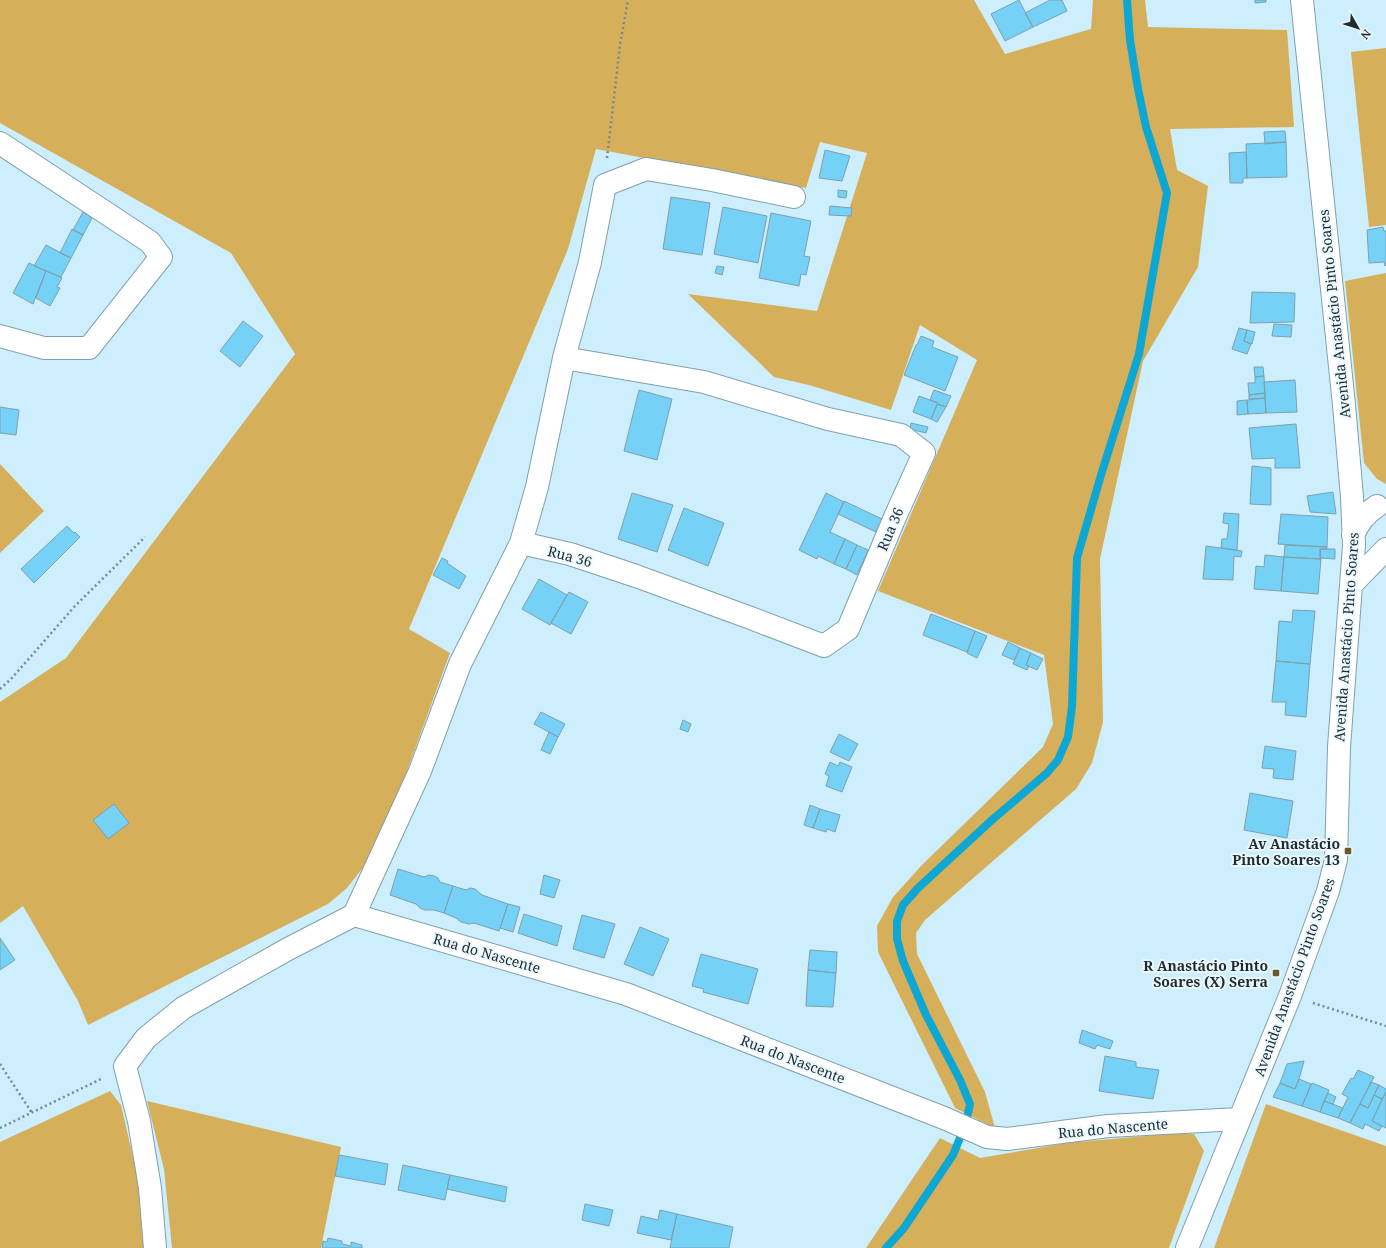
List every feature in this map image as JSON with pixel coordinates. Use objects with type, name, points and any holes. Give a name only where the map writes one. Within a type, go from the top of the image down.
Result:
[{"type":"street","name":"Avenida Anastácio Pinto Soares","points":[[1187,1248],[1290,996],[1328,891],[1336,860],[1339,747],[1354,545],[1352,497],[1344,405],[1302,0]]},
{"type":"street","points":[[0,144],[150,242],[161,257],[89,348],[44,348],[0,336]]},
{"type":"street","points":[[155,1248],[150,1188],[139,1121],[125,1066],[146,1038],[183,1008],[288,949],[354,915],[420,771],[460,664],[521,543],[537,487],[564,358],[590,262],[604,185],[646,169],[712,180],[794,197]]},
{"type":"street","name":"Rua 36","points":[[521,543],[570,554],[628,573],[824,646],[848,629],[895,516],[924,453],[901,435],[828,419],[704,382],[564,358]]},
{"type":"street","points":[[1352,497],[1381,506]]},
{"type":"street","points":[[1381,506],[1368,512],[1360,521],[1353,535],[1366,541],[1379,542],[1386,540]]},
{"type":"street","points":[[1351,586],[1386,549]]},
{"type":"street","name":"Rua do Nascente","points":[[354,915],[626,994],[944,1118],[987,1137],[1007,1139],[1108,1126],[1239,1119]]},
{"type":"path","points":[[604,185],[620,45],[628,0]]},
{"type":"path","points":[[0,690],[75,606],[145,537]]},
{"type":"path","points":[[1290,996],[1386,1026]]},
{"type":"path","points":[[0,1064],[32,1113]]},
{"type":"path","points":[[0,1128],[125,1066]]},
{"type":"shaded area","points":[[0,0],[974,0],[1005,54],[1091,29],[1093,0],[1145,0],[1148,27],[1287,30],[1294,127],[1170,129],[1177,170],[1208,186],[1198,267],[1143,361],[1100,559],[1103,722],[1092,763],[1076,789],[925,920],[916,933],[917,954],[985,1092],[995,1128],[955,1108],[878,952],[877,926],[893,897],[922,865],[1043,747],[1053,724],[1044,655],[878,591],[977,360],[920,325],[891,410],[809,385],[774,377],[688,294],[817,311],[867,153],[820,142],[806,188],[596,149],[568,249],[409,629],[450,653],[385,831],[372,856],[347,888],[328,904],[88,1025],[78,1001],[23,906],[0,923],[0,702],[66,658],[295,354],[231,253],[0,123]]},
{"type":"shaded area","points":[[1386,48],[1386,225],[1369,227],[1351,52]]},
{"type":"shaded area","points":[[1386,273],[1386,484],[1377,479],[1364,463],[1345,281]]},
{"type":"shaded area","points":[[0,464],[44,511],[0,553]]},
{"type":"shaded area","points":[[110,1091],[121,1105],[145,1210],[147,1248],[0,1248],[0,1142]]},
{"type":"shaded area","points":[[147,1101],[341,1147],[321,1248],[172,1248],[164,1169]]},
{"type":"shaded area","points":[[1266,1104],[1386,1146],[1386,1248],[1214,1248]]},
{"type":"shaded area","points":[[1178,1133],[1194,1134],[1204,1151],[1169,1248],[866,1248],[940,1138],[980,1158],[1067,1143]]},
{"type":"building","points":[[1019,0],[1033,27],[1005,41],[991,14]]},
{"type":"building","points":[[1050,0],[1062,0],[1067,11],[1033,27],[1025,13]]},
{"type":"building","points":[[1255,0],[1266,0],[1266,2],[1255,3]]},
{"type":"building","points":[[1285,131],[1286,142],[1265,144],[1264,132]]},
{"type":"building","points":[[1286,142],[1287,177],[1247,178],[1246,144]]},
{"type":"building","points":[[825,150],[850,156],[842,181],[819,178]]},
{"type":"building","points":[[1246,152],[1247,178],[1243,178],[1243,183],[1230,183],[1229,153]]},
{"type":"building","points":[[838,190],[847,191],[846,198],[838,197]]},
{"type":"building","points":[[671,197],[710,203],[702,255],[663,249]]},
{"type":"building","points":[[830,206],[852,208],[851,216],[829,215]]},
{"type":"building","points":[[723,207],[767,216],[758,263],[714,254]]},
{"type":"building","points":[[83,212],[92,218],[83,235],[73,230]]},
{"type":"building","points":[[771,213],[811,221],[804,256],[810,257],[806,275],[801,274],[799,286],[759,278]]},
{"type":"building","points":[[1383,227],[1384,231],[1386,231],[1385,266],[1384,262],[1369,263],[1367,230]]},
{"type":"building","points":[[72,229],[83,235],[71,258],[60,253]]},
{"type":"building","points":[[46,245],[71,258],[61,277],[34,266]]},
{"type":"building","points":[[29,263],[46,271],[33,304],[13,293]]},
{"type":"building","points":[[717,266],[724,267],[722,275],[715,273]]},
{"type":"building","points":[[46,271],[62,278],[57,287],[60,288],[50,306],[36,298]]},
{"type":"building","points":[[1252,292],[1295,293],[1294,322],[1250,323]]},
{"type":"building","points":[[243,321],[263,336],[240,367],[220,351]]},
{"type":"building","points":[[1274,324],[1292,325],[1291,337],[1272,336]]},
{"type":"building","points":[[1239,328],[1247,330],[1244,341],[1251,344],[1247,354],[1232,349]]},
{"type":"building","points":[[1247,330],[1255,332],[1252,344],[1244,341]]},
{"type":"building","points":[[921,336],[934,341],[932,347],[958,357],[945,391],[904,375]]},
{"type":"building","points":[[1254,367],[1263,367],[1264,376],[1255,377]]},
{"type":"building","points":[[1264,376],[1265,393],[1249,395],[1248,383],[1255,383],[1255,377]]},
{"type":"building","points":[[1295,380],[1297,412],[1266,413],[1264,382]]},
{"type":"building","points":[[639,390],[672,399],[657,460],[624,451]]},
{"type":"building","points":[[934,390],[951,396],[946,407],[930,400]]},
{"type":"building","points":[[1265,393],[1265,398],[1249,399],[1249,395]]},
{"type":"building","points":[[919,396],[938,403],[931,419],[913,412]]},
{"type":"building","points":[[1265,398],[1266,413],[1248,414],[1247,400]]},
{"type":"building","points":[[1247,400],[1248,414],[1237,415],[1237,401]]},
{"type":"building","points":[[937,404],[946,407],[937,422],[931,419]]},
{"type":"building","points":[[0,407],[19,410],[16,435],[0,433]]},
{"type":"building","points":[[911,423],[928,427],[926,433],[910,429]]},
{"type":"building","points":[[1296,424],[1300,468],[1275,468],[1275,458],[1252,459],[1249,428]]},
{"type":"building","points":[[1252,466],[1271,468],[1271,505],[1250,504]]},
{"type":"building","points":[[1333,492],[1336,514],[1310,512],[1307,496]]},
{"type":"building","points":[[632,493],[673,505],[657,552],[618,539]]},
{"type":"building","points":[[826,493],[844,502],[830,532],[845,539],[834,564],[818,556],[817,559],[799,550]]},
{"type":"building","points":[[844,501],[882,519],[876,532],[838,514]]},
{"type":"building","points":[[684,508],[724,523],[708,566],[668,550]]},
{"type":"building","points":[[1224,513],[1239,514],[1237,550],[1221,548],[1222,539],[1227,539],[1229,524],[1223,523]]},
{"type":"building","points":[[1281,514],[1328,517],[1327,547],[1278,544]]},
{"type":"building","points":[[67,526],[80,537],[34,583],[21,569]]},
{"type":"building","points":[[845,539],[857,545],[846,569],[834,564]]},
{"type":"building","points":[[857,545],[868,550],[857,575],[846,569]]},
{"type":"building","points":[[1285,545],[1327,547],[1327,549],[1320,549],[1321,559],[1284,557]]},
{"type":"building","points":[[1206,546],[1242,551],[1241,557],[1234,556],[1233,580],[1203,579]]},
{"type":"building","points":[[1320,549],[1335,549],[1335,559],[1320,558]]},
{"type":"building","points":[[1265,555],[1284,557],[1281,591],[1254,589],[1256,566],[1264,567]]},
{"type":"building","points":[[1284,557],[1321,559],[1318,594],[1281,591]]},
{"type":"building","points":[[442,558],[466,576],[459,589],[433,575]]},
{"type":"building","points":[[539,579],[567,595],[550,625],[522,609]]},
{"type":"building","points":[[569,592],[588,602],[571,634],[551,623]]},
{"type":"building","points":[[1293,610],[1315,611],[1310,664],[1276,661],[1279,621],[1292,622]]},
{"type":"building","points":[[931,614],[975,631],[967,652],[923,635]]},
{"type":"building","points":[[975,631],[987,636],[977,658],[967,653]]},
{"type":"building","points":[[1008,642],[1020,648],[1014,660],[1002,655]]},
{"type":"building","points":[[1020,648],[1031,653],[1026,665],[1029,666],[1027,670],[1013,664]]},
{"type":"building","points":[[1031,653],[1043,659],[1037,670],[1026,665]]},
{"type":"building","points":[[1276,661],[1310,664],[1306,717],[1285,715],[1286,702],[1272,702]]},
{"type":"building","points":[[541,712],[565,724],[558,737],[534,724]]},
{"type":"building","points":[[683,720],[691,724],[688,732],[680,729]]},
{"type":"building","points":[[549,732],[558,737],[550,754],[541,750]]},
{"type":"building","points":[[839,734],[858,744],[849,761],[830,752]]},
{"type":"building","points":[[1265,746],[1296,751],[1293,780],[1273,778],[1274,769],[1262,768]]},
{"type":"building","points":[[830,762],[838,766],[840,762],[852,767],[842,792],[826,786],[829,776],[825,774]]},
{"type":"building","points":[[1250,793],[1293,801],[1287,838],[1244,830]]},
{"type":"building","points":[[114,804],[129,823],[108,839],[93,820]]},
{"type":"building","points":[[810,805],[820,809],[813,828],[804,825]]},
{"type":"building","points":[[820,809],[840,815],[835,832],[827,829],[826,832],[813,828]]},
{"type":"building","points":[[398,869],[424,877],[429,875],[434,876],[438,878],[440,882],[453,886],[444,913],[434,910],[425,910],[416,904],[390,895]]},
{"type":"building","points":[[544,875],[560,880],[554,898],[540,894]]},
{"type":"building","points":[[453,886],[466,890],[470,888],[475,889],[482,895],[508,904],[499,931],[474,923],[469,924],[461,922],[444,913]]},
{"type":"building","points":[[508,904],[520,907],[513,932],[500,928]]},
{"type":"building","points":[[524,914],[562,926],[557,946],[518,933]]},
{"type":"building","points":[[582,915],[615,924],[604,958],[573,949]]},
{"type":"building","points":[[640,927],[669,939],[653,976],[624,964]]},
{"type":"building","points":[[0,938],[15,960],[0,970]]},
{"type":"building","points":[[810,950],[837,952],[836,973],[808,970]]},
{"type":"building","points":[[701,954],[758,969],[748,1004],[703,992],[704,989],[692,986]]},
{"type":"building","points":[[808,970],[836,973],[833,1007],[806,1006]]},
{"type":"building","points":[[1082,1030],[1113,1041],[1110,1049],[1097,1045],[1095,1049],[1079,1043]]},
{"type":"building","points":[[1105,1056],[1136,1062],[1136,1067],[1159,1070],[1153,1099],[1099,1091]]},
{"type":"building","points":[[1304,1061],[1295,1089],[1280,1083],[1287,1064]]},
{"type":"building","points":[[1358,1070],[1374,1077],[1350,1123],[1338,1118],[1348,1097],[1342,1094],[1351,1078],[1353,1079]]},
{"type":"building","points":[[1299,1079],[1311,1084],[1302,1106],[1273,1097],[1280,1083],[1295,1089]]},
{"type":"building","points":[[1371,1082],[1379,1085],[1368,1108],[1360,1104]]},
{"type":"building","points":[[1312,1083],[1329,1090],[1320,1112],[1302,1106]]},
{"type":"building","points":[[1379,1085],[1386,1089],[1382,1099],[1374,1095]]},
{"type":"building","points":[[1386,1092],[1386,1128],[1372,1121]]},
{"type":"building","points":[[1328,1093],[1336,1097],[1333,1104],[1324,1101]]},
{"type":"building","points":[[1374,1095],[1382,1099],[1372,1121],[1382,1126],[1379,1131],[1365,1124],[1363,1129],[1350,1123],[1360,1104],[1368,1108]]},
{"type":"building","points":[[1324,1101],[1343,1108],[1338,1118],[1320,1112]]},
{"type":"building","points":[[339,1155],[388,1164],[385,1185],[335,1176]]},
{"type":"building","points":[[403,1165],[450,1175],[445,1200],[398,1190]]},
{"type":"building","points":[[450,1175],[507,1187],[505,1202],[447,1189]]},
{"type":"building","points":[[585,1204],[613,1210],[609,1226],[582,1220]]},
{"type":"building","points":[[660,1210],[677,1214],[671,1240],[637,1233],[641,1216],[658,1220]]},
{"type":"building","points":[[677,1214],[733,1227],[729,1248],[670,1248]]},
{"type":"building","points":[[328,1238],[342,1241],[342,1244],[351,1246],[351,1242],[362,1245],[362,1248],[322,1248],[323,1241],[327,1242]]},
{"type":"waterway","points":[[886,1248],[904,1228],[953,1155],[966,1123],[970,1104],[960,1080],[926,1015],[903,961],[897,939],[897,921],[903,905],[918,888],[993,819],[1047,773],[1058,760],[1068,737],[1072,707],[1077,558],[1139,354],[1167,193],[1146,127],[1138,89],[1130,40],[1127,0]]},
{"type":"place","name":"Av Anastácio Pinto Soares 13","points":[[1348,851]]},
{"type":"place","name":"R Anastácio Pinto Soares (X) Serra","points":[[1276,973]]}]
